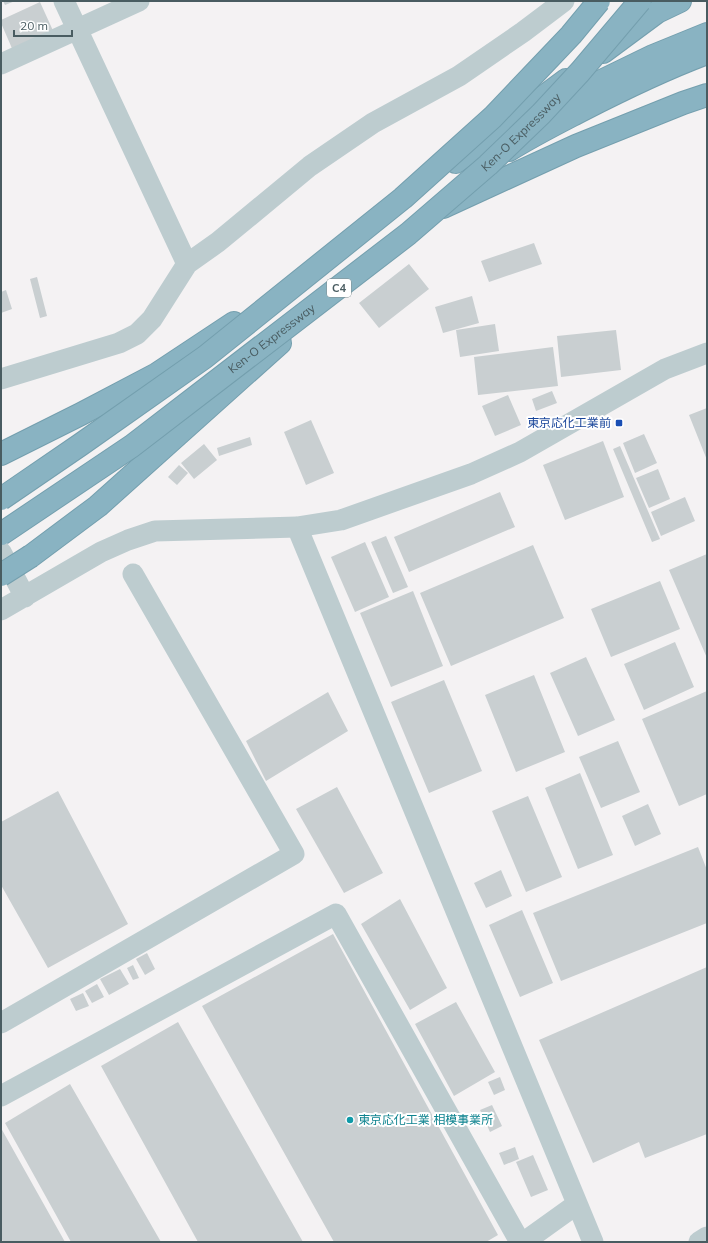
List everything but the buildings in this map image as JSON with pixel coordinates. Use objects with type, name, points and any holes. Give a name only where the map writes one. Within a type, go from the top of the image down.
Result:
[{"type":"highway","name":"C4","points":[[1,499],[205,357],[403,198],[493,117],[571,35],[599,1]]},
{"type":"highway","name":"Ken-O Expressway","points":[[1,534],[132,446],[408,234],[488,165],[541,114],[589,62],[640,1]]},
{"type":"highway","points":[[1,454],[81,414],[164,369],[322,265],[494,133],[657,12],[680,1]]},
{"type":"highway","points":[[494,133],[653,56],[707,34]]},
{"type":"highway","points":[[1,575],[31,556],[98,506],[336,293],[437,210],[485,166],[528,138],[615,93],[684,61],[707,53]]},
{"type":"highway","points":[[437,210],[576,146],[683,103],[707,96]]},
{"type":"street","points":[[64,1],[188,264]]},
{"type":"street","points":[[1,64],[139,1]]},
{"type":"street","points":[[1,379],[119,343],[137,334],[152,319],[188,264],[218,242],[310,166],[373,124],[459,76],[523,32],[564,1]]},
{"type":"street","points":[[1,610],[101,552],[128,540],[155,531],[297,527],[340,520],[471,474],[520,452],[665,369],[707,353]]},
{"type":"street","points":[[297,527],[593,1242]]},
{"type":"street","points":[[1,552],[25,597]]},
{"type":"street","points":[[1,1023],[294,854],[132,574]]},
{"type":"street","points":[[1,1096],[336,914],[520,1242]]},
{"type":"street","points":[[524,1242],[577,1204]]},
{"type":"street","points":[[699,1242],[707,1237]]},
{"type":"place","name":"東京応化工業前","points":[[619,423]]},
{"type":"place","name":"東京応化工業 相模事業所","points":[[350,1120]]}]
